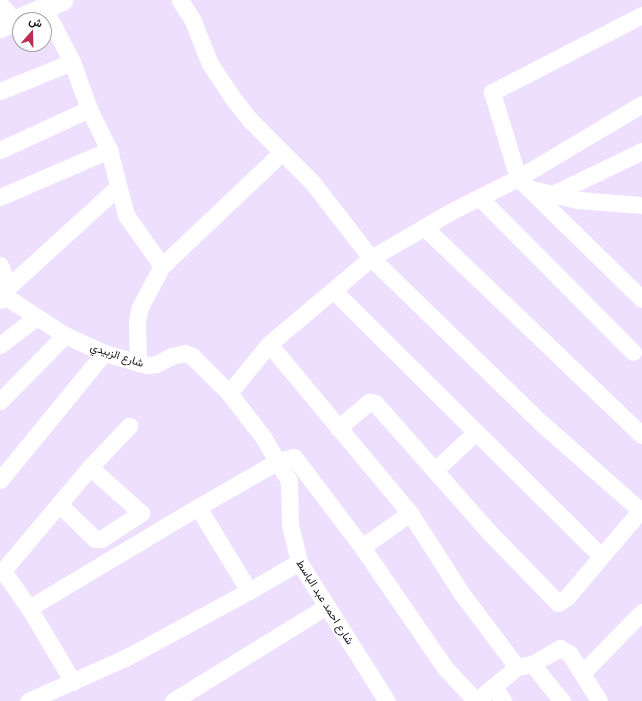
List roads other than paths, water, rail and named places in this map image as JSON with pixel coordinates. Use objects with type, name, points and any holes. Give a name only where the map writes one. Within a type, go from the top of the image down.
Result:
[{"type":"street","points":[[180,0],[193,21],[210,64],[232,97],[281,153],[312,182],[371,258],[540,422],[641,512],[600,555],[567,597],[561,602],[556,602],[489,532],[436,469],[375,402],[369,402],[338,428]]},
{"type":"street","points":[[0,4],[7,23],[53,4],[89,109],[109,150],[126,215],[162,266]]},
{"type":"street","points":[[642,15],[492,92],[524,183],[642,299]]},
{"type":"street","points":[[0,91],[72,62]]},
{"type":"street","points":[[229,393],[269,344],[371,258],[424,227],[480,198],[524,183],[642,104]]},
{"type":"street","points":[[0,150],[89,109]]},
{"type":"street","points":[[0,197],[109,150]]},
{"type":"street","points":[[553,194],[642,151]]},
{"type":"street","points":[[138,364],[138,320],[140,307],[162,266],[281,153]]},
{"type":"street","points":[[524,183],[553,194],[578,200],[642,205]]},
{"type":"street","points":[[4,294],[118,187]]},
{"type":"street","points":[[480,198],[633,352]]},
{"type":"street","points":[[424,227],[642,435]]},
{"type":"street","points":[[0,265],[4,294]]},
{"type":"street","points":[[333,290],[475,433],[600,555]]},
{"type":"street","name":"شارع الزبيدي","points":[[4,294],[35,318],[65,335],[104,353],[138,364],[156,364],[178,353],[185,353],[192,356],[229,393]]},
{"type":"street","points":[[0,345],[35,318]]},
{"type":"street","points":[[0,401],[65,335]]},
{"type":"street","points":[[269,344],[410,513],[462,594],[524,665],[562,701]]},
{"type":"street","points":[[0,480],[104,353]]},
{"type":"street","name":"شارع احمد عبد الباسط","points":[[229,393],[278,461],[292,490],[290,525],[299,562],[388,701]]},
{"type":"street","points":[[73,682],[29,608],[2,573],[90,467],[129,426]]},
{"type":"street","points":[[436,469],[475,433]]},
{"type":"street","points":[[29,608],[278,461],[294,457],[298,459],[362,547],[446,669],[476,701],[498,694],[524,665],[557,649],[563,648],[583,672],[599,701]]},
{"type":"street","points":[[60,505],[95,539],[101,539],[141,513],[90,467]]},
{"type":"street","points":[[198,507],[249,591]]},
{"type":"street","points":[[362,547],[410,513]]},
{"type":"street","points":[[28,701],[125,658],[249,591],[299,562]]},
{"type":"street","points":[[173,701],[327,606]]},
{"type":"street","points":[[583,672],[642,612]]}]
